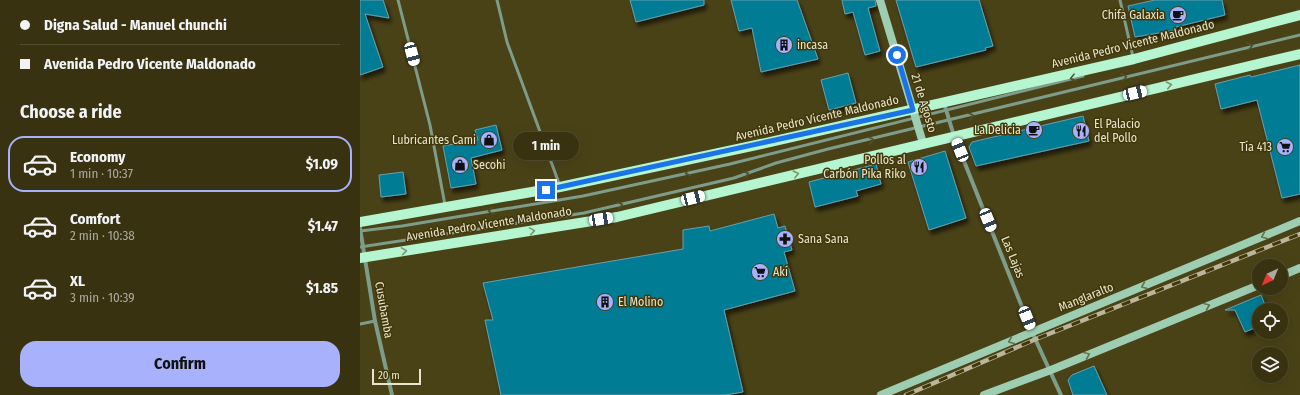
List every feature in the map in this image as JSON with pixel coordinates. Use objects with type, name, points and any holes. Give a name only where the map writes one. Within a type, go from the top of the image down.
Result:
[{"type":"main road","name":"21 de Agosto","points":[[880,0],[923,143]]},
{"type":"main road","name":"Avenida Pedro Vicente Maldonado","points":[[360,222],[560,187],[915,113],[1134,59],[1300,15]]},
{"type":"main road","name":"Avenida Pedro Vicente Maldonado","points":[[363,258],[617,217],[1300,54]]},
{"type":"main road","name":"Manglaralto","points":[[881,395],[1300,221]]},
{"type":"main road","points":[[1288,273],[1300,268]]},
{"type":"main road","points":[[984,395],[1051,370],[1252,288]]},
{"type":"street","name":"Las Lajas","points":[[946,106],[954,136],[1032,332],[1051,370],[1061,395]]},
{"type":"street","name":"Cusubamba","points":[[360,230],[363,258],[375,321],[392,395]]},
{"type":"lane","points":[[398,0],[430,125],[445,207]]},
{"type":"lane","points":[[497,0],[507,42],[560,187]]},
{"type":"lane","points":[[1120,0],[1134,59]]},
{"type":"lane","points":[[946,106],[1300,20]]},
{"type":"lane","points":[[362,246],[584,213],[734,178],[783,161],[919,129],[1155,68],[1300,35]]},
{"type":"lane","points":[[360,230],[410,224],[583,196],[730,164],[915,113]]},
{"type":"lane","points":[[360,324],[375,321]]},
{"type":"building","points":[[360,0],[383,0],[389,18],[365,14],[383,67],[360,75]]},
{"type":"building","points":[[630,0],[704,0],[704,5],[636,22]]},
{"type":"building","name":"incasa","points":[[731,0],[797,0],[818,59],[761,72],[752,28],[739,31]]},
{"type":"building","points":[[842,0],[875,0],[876,6],[868,8],[880,51],[865,55],[853,12],[845,14]]},
{"type":"building","points":[[896,0],[979,0],[993,46],[985,48],[986,50],[916,67]]},
{"type":"building","points":[[1155,0],[1222,0],[1225,15],[1176,27],[1176,30],[1135,37],[1128,6]]},
{"type":"building","name":"Tía 413","points":[[1300,65],[1300,194],[1282,198],[1257,100],[1221,109],[1215,84]]},
{"type":"building","points":[[848,73],[856,103],[829,110],[821,80]]},
{"type":"building","points":[[1083,116],[1089,141],[976,166],[969,147],[972,142]]},
{"type":"building","name":"Secohi","points":[[496,125],[502,150],[471,158],[476,184],[451,188],[443,146],[478,140],[475,130]]},
{"type":"building","points":[[945,151],[966,218],[929,230],[908,162]]},
{"type":"building","points":[[876,164],[881,184],[856,191],[858,196],[815,207],[809,182]]},
{"type":"building","points":[[403,172],[406,194],[381,197],[379,175]]},
{"type":"building","name":"El Molino","points":[[774,214],[778,228],[785,226],[792,250],[784,252],[795,291],[724,310],[743,392],[725,395],[501,395],[485,320],[493,320],[483,283],[683,249],[683,230],[709,226],[710,231]]},
{"type":"building","points":[[1261,295],[1264,303],[1252,303],[1252,329],[1245,332],[1235,310],[1225,310]]},
{"type":"building","points":[[1094,366],[1107,395],[1073,395],[1068,380],[1072,375]]},
{"type":"railway","points":[[906,395],[1036,339],[1300,234]]},
{"type":"place","name":"Chifa Galaxia","points":[[1178,15]]},
{"type":"place","name":"incasa","points":[[784,45]]},
{"type":"place","name":"La Delicia","points":[[1034,130]]},
{"type":"place","name":"El Palacio del Pollo","points":[[1081,131]]},
{"type":"place","name":"Lubricantes Cami","points":[[489,140]]},
{"type":"place","name":"Tía 413","points":[[1285,147]]},
{"type":"place","name":"Secohi","points":[[460,165]]},
{"type":"place","name":"Pollos al Carbón Pika Riko","points":[[919,167]]},
{"type":"place","name":"Sana Sana","points":[[785,239]]},
{"type":"place","name":"Akí","points":[[760,272]]},
{"type":"place","name":"El Molino","points":[[605,302]]},
{"type":"route","points":[[546,190],[913,110],[897,55]]}]
